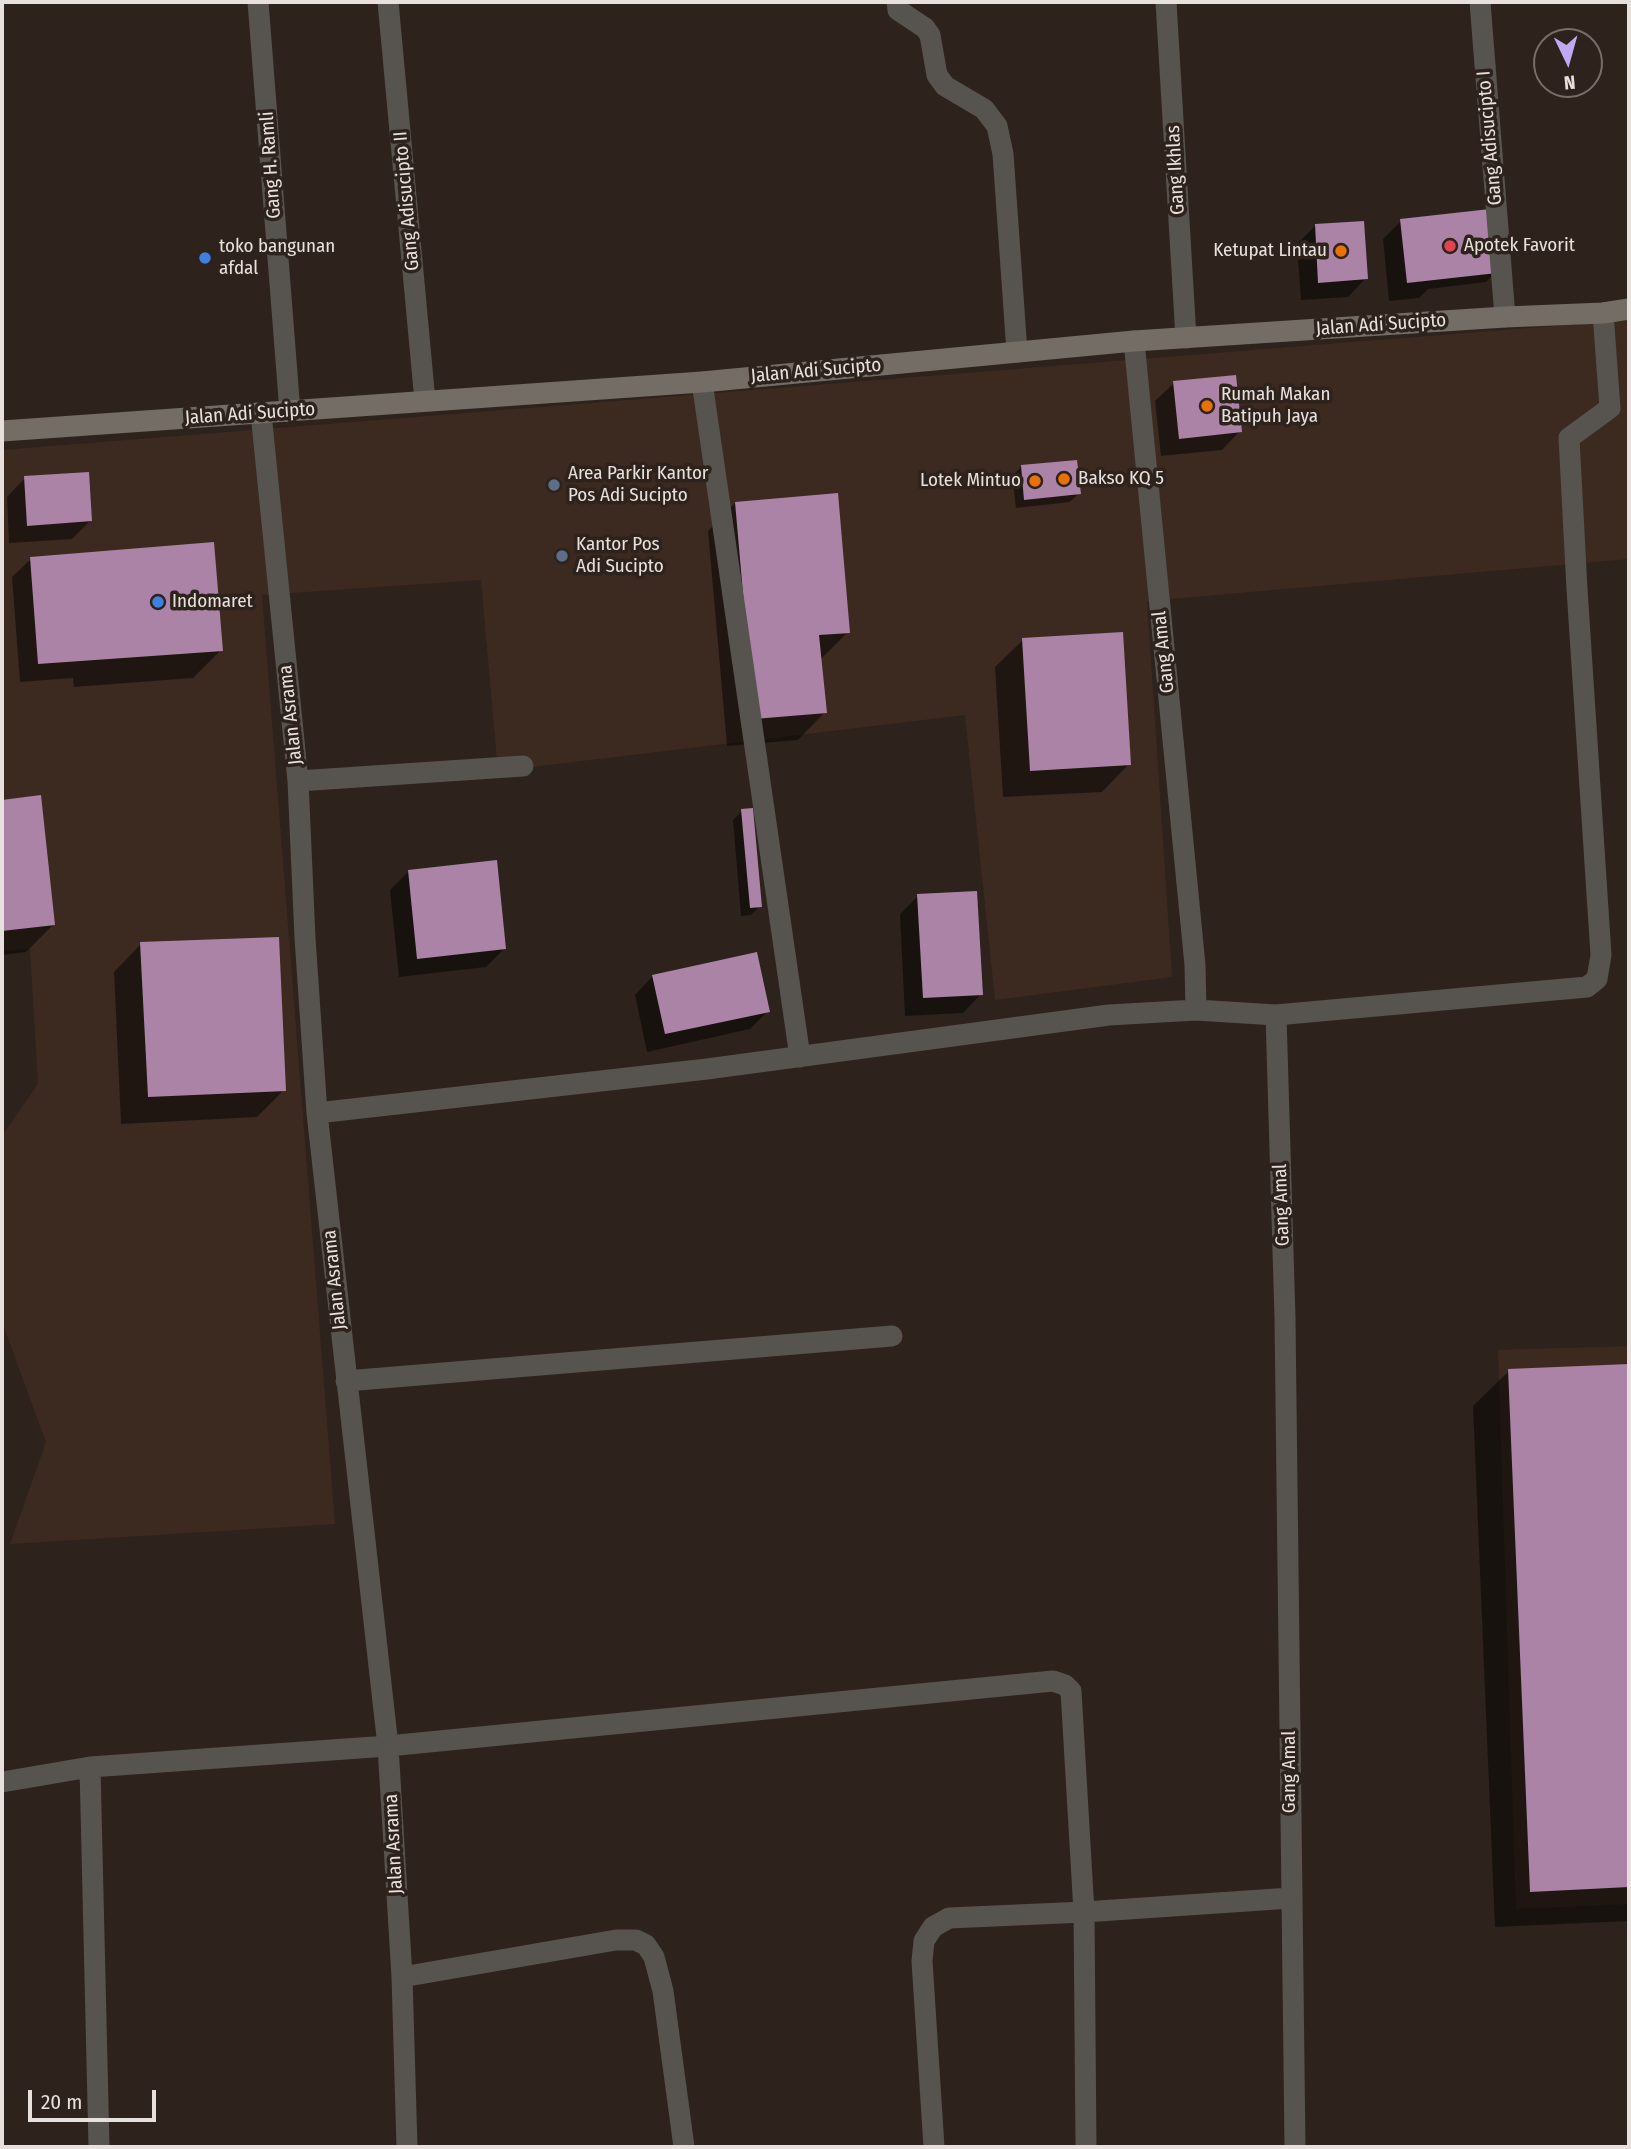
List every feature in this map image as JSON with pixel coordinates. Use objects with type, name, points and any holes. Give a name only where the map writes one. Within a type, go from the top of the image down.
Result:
[{"type":"main road","name":"Jalan Adi Sucipto","points":[[2,431],[702,382],[1134,341],[1603,313],[1629,309]]},
{"type":"street","name":"Gang H. Ramli","points":[[258,2],[290,412]]},
{"type":"street","name":"Gang Adisucipto II","points":[[388,2],[425,401]]},
{"type":"street","points":[[897,2],[898,10],[925,28],[930,35],[937,75],[945,86],[984,109],[997,126],[1003,155],[1017,352]]},
{"type":"street","name":"Gang Ikhlas","points":[[1166,2],[1186,338]]},
{"type":"street","name":"Gang Adisucipto I","points":[[1480,2],[1505,317]]},
{"type":"street","points":[[317,1113],[800,1057],[1109,1015],[1196,1010],[1276,1014],[1587,987],[1597,979],[1601,955],[1569,438],[1610,408],[1603,313]]},
{"type":"street","name":"Gang Amal","points":[[1134,341],[1195,965],[1196,1010]]},
{"type":"street","points":[[702,382],[800,1057]]},
{"type":"street","name":"Jalan Asrama","points":[[261,413],[298,781],[317,1113],[388,1745],[402,1977],[407,2147]]},
{"type":"street","points":[[298,781],[523,766]]},
{"type":"street","name":"Gang Amal","points":[[1276,1014],[1285,1318],[1295,2147]]},
{"type":"street","points":[[346,1381],[892,1336]]},
{"type":"street","points":[[2,1782],[90,1767],[388,1745],[1053,1681],[1065,1685],[1071,1691],[1084,1912],[1086,2147]]},
{"type":"street","points":[[90,1767],[99,2147]]},
{"type":"street","points":[[934,2147],[922,1961],[925,1941],[933,1927],[949,1918],[1291,1898]]},
{"type":"street","points":[[402,1977],[616,1940],[636,1940],[646,1945],[654,1957],[663,1991],[684,2147]]},
{"type":"shaded area","points":[[1629,320],[1629,559],[1147,601],[1172,977],[995,1000],[965,715],[498,771],[481,580],[262,595],[335,1524],[10,1544],[46,1442],[2,1322],[2,1136],[38,1084],[30,949],[2,951],[2,450]]},
{"type":"shaded area","points":[[1629,1346],[1629,1904],[1516,1909],[1498,1350]]},
{"type":"building","points":[[1490,209],[1497,273],[1407,283],[1400,219]]},
{"type":"building","name":"Ketupat Lintau","points":[[1364,221],[1368,279],[1318,283],[1315,224]]},
{"type":"building","name":"Rumah Makan Batipuh Jaya","points":[[1236,375],[1242,432],[1179,439],[1173,381]]},
{"type":"building","points":[[1077,460],[1081,494],[1024,500],[1021,465]]},
{"type":"building","points":[[89,472],[92,521],[27,526],[24,476]]},
{"type":"building","points":[[838,493],[850,633],[819,635],[827,713],[754,719],[735,502]]},
{"type":"building","name":"Indomaret","points":[[214,542],[223,651],[38,664],[30,557]]},
{"type":"building","points":[[1123,632],[1131,765],[1030,771],[1022,638]]},
{"type":"building","points":[[41,795],[55,925],[2,931],[2,800]]},
{"type":"building","points":[[753,808],[762,907],[750,908],[741,809]]},
{"type":"building","points":[[497,860],[506,949],[417,959],[408,870]]},
{"type":"building","points":[[977,891],[983,995],[923,998],[917,894]]},
{"type":"building","points":[[279,937],[286,1091],[148,1097],[140,942]]},
{"type":"building","points":[[757,952],[770,1012],[665,1034],[652,975]]},
{"type":"building","points":[[1629,1364],[1629,1887],[1530,1892],[1508,1369]]},
{"type":"place","name":"Apotek Favorit","points":[[1450,246]]},
{"type":"place","name":"Ketupat Lintau","points":[[1341,251]]},
{"type":"place","name":"toko bangunan afdal","points":[[205,258]]},
{"type":"place","name":"Rumah Makan Batipuh Jaya","points":[[1207,406]]},
{"type":"place","name":"Bakso KQ 5","points":[[1064,479]]},
{"type":"place","name":"Lotek Mintuo","points":[[1035,481]]},
{"type":"place","name":"Area Parkir Kantor Pos Adi Sucipto","points":[[554,485]]},
{"type":"place","name":"Kantor Pos Adi Sucipto","points":[[562,556]]},
{"type":"place","name":"Indomaret","points":[[158,602]]}]
